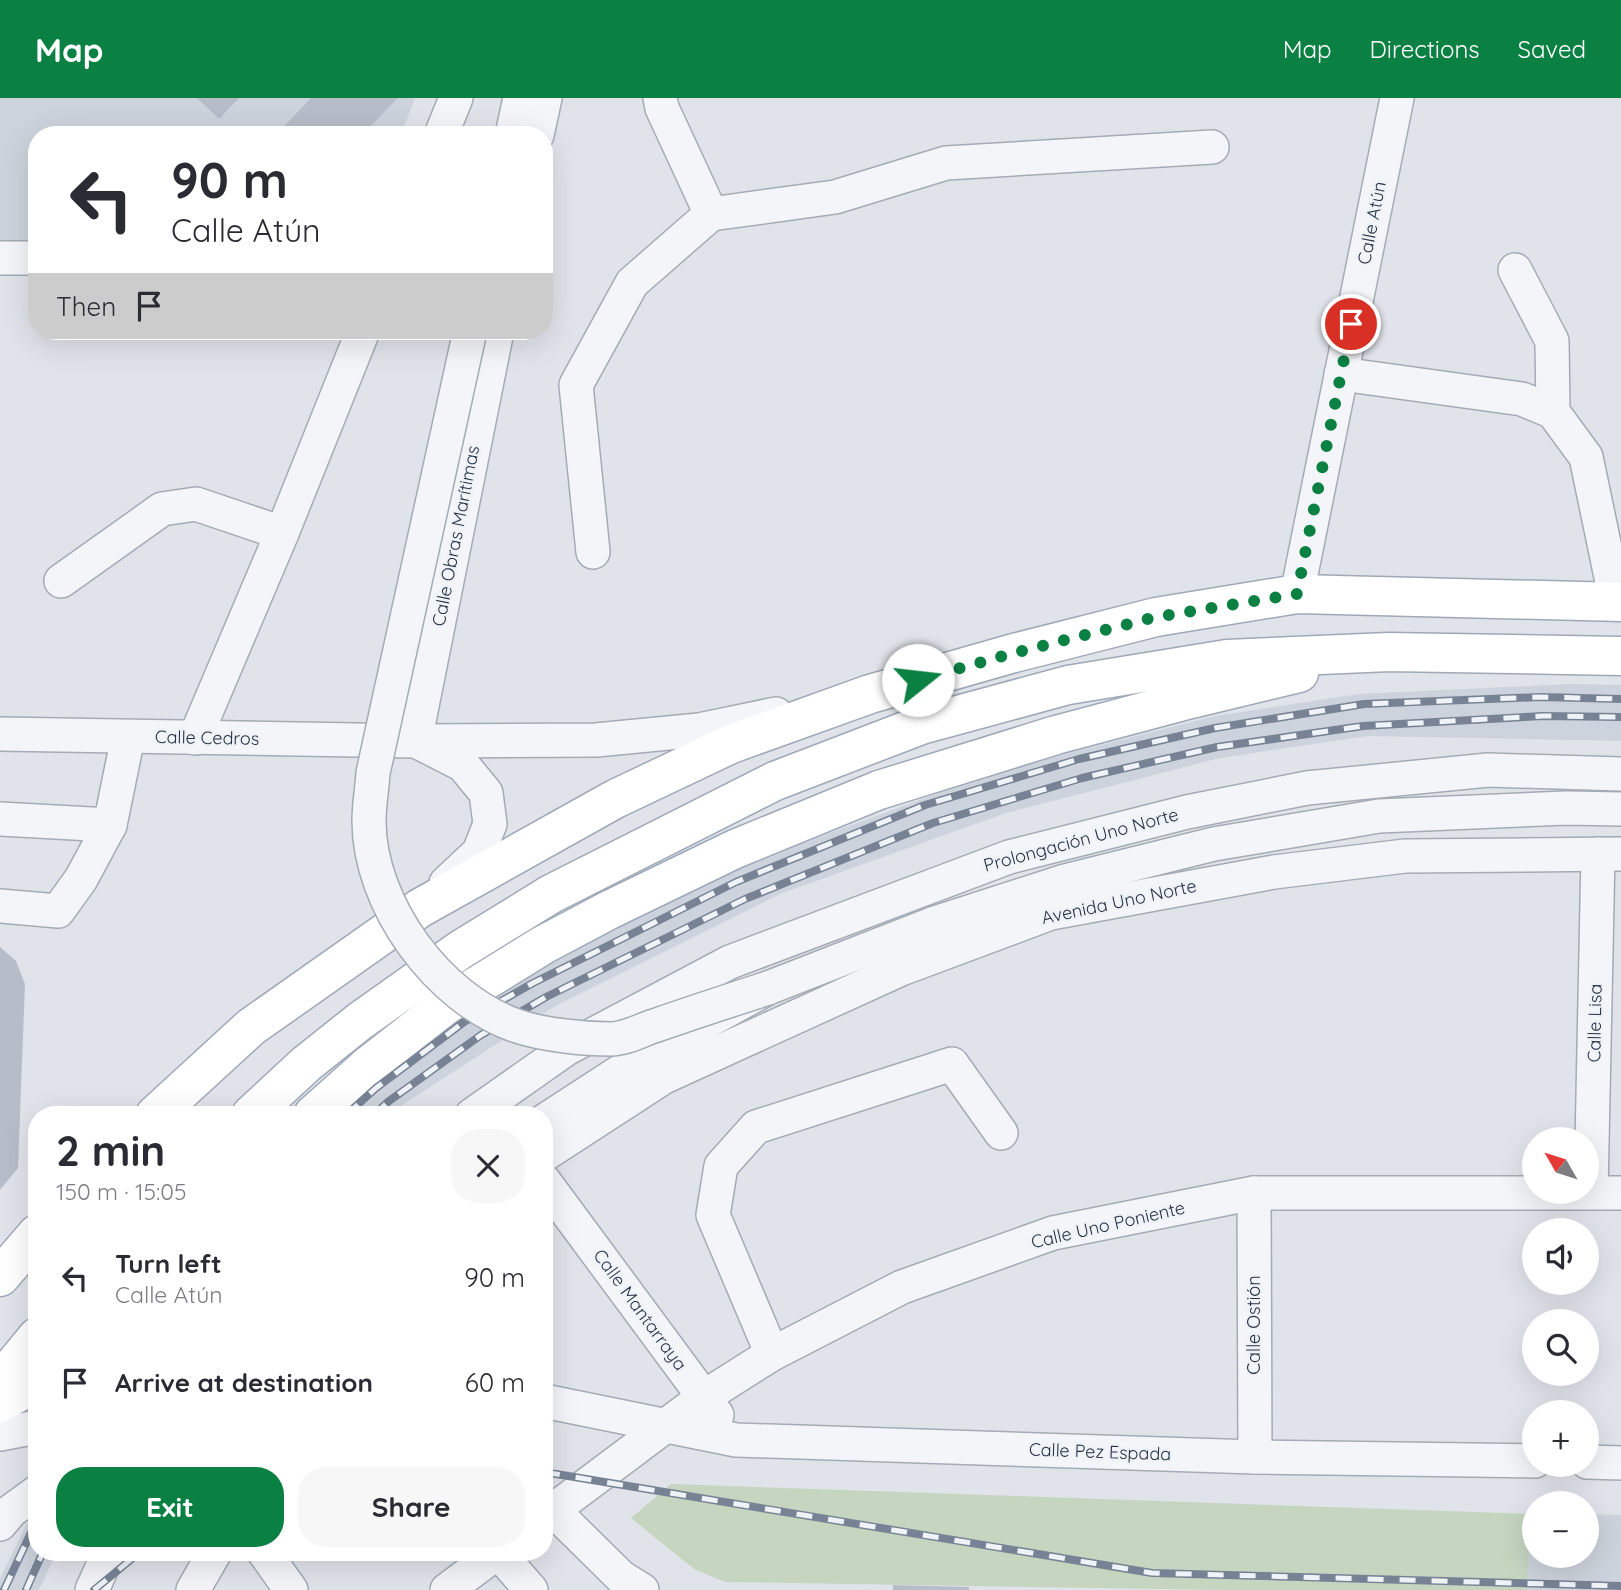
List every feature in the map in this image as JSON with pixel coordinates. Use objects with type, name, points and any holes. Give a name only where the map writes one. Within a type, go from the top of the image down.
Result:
[{"type":"main road","points":[[165,1106],[251,1027],[420,908],[626,793],[731,744],[870,694],[1014,653],[1156,617],[1297,594],[1618,602]]},
{"type":"main road","points":[[323,1106],[369,1065],[446,1005],[543,946],[609,910],[734,849],[879,790],[1056,735],[1389,652]]},
{"type":"main road","points":[[261,1106],[306,1064],[360,1021],[460,950],[551,894],[775,780],[921,725],[1068,685],[1227,659],[1389,652],[1621,656]]},
{"type":"main road","points":[[0,1277],[28,1244]]},
{"type":"main road","points":[[0,1382],[28,1348]]},
{"type":"main road","points":[[0,1403],[28,1387]]},
{"type":"street","points":[[445,126],[456,98]]},
{"type":"street","points":[[514,126],[520,98]]},
{"type":"street","points":[[539,126],[545,98]]},
{"type":"street","points":[[660,98],[662,108],[711,214]]},
{"type":"street","name":"Calle Atún","points":[[1297,594],[1397,98]]},
{"type":"street","points":[[593,552],[576,384],[632,283],[711,214],[835,197],[946,163],[1212,147]]},
{"type":"street","points":[[0,258],[28,258]]},
{"type":"street","points":[[1516,270],[1552,341],[1553,411]]},
{"type":"street","points":[[195,738],[282,533],[359,340]]},
{"type":"street","points":[[468,340],[373,774],[369,822],[376,867],[391,909],[421,956],[448,984],[478,1006],[516,1026],[573,1037],[614,1039],[768,988],[932,924],[1065,881],[1214,844],[1379,816],[1566,808],[1621,809]]},
{"type":"street","name":"Calle Obras Marítimas","points":[[415,741],[496,340]]},
{"type":"street","points":[[1341,374],[1521,399],[1553,411],[1586,457],[1618,602]]},
{"type":"street","points":[[61,581],[162,509],[196,504],[282,533]]},
{"type":"street","name":"Calle Cedros","points":[[0,734],[415,741],[596,740],[699,730],[870,694]]},
{"type":"street","points":[[0,906],[58,911],[81,878],[110,825],[128,737]]},
{"type":"street","points":[[415,741],[463,765],[486,793],[489,824],[479,852],[420,908]]},
{"type":"street","name":"Prolongación Uno Norte","points":[[485,1106],[566,1049],[730,962],[1009,857],[1187,812],[1307,788],[1488,770],[1621,774]]},
{"type":"street","points":[[0,820],[110,825]]},
{"type":"street","name":"Avenida Uno Norte","points":[[553,1149],[664,1077],[901,969],[1051,913],[1274,872],[1405,856],[1610,854]]},
{"type":"street","name":"Calle Lisa","points":[[1606,1193],[1610,854]]},
{"type":"street","points":[[553,1115],[644,1056],[768,988]]},
{"type":"street","points":[[772,1354],[713,1215],[721,1166],[756,1127],[952,1064],[1001,1133]]},
{"type":"street","name":"Calle Mantarraya","points":[[553,1193],[736,1440]]},
{"type":"street","name":"Calle Uno Poniente","points":[[553,1511],[704,1397],[772,1354],[902,1287],[1054,1233],[1254,1193],[1606,1193]]},
{"type":"street","name":"Calle Ostión","points":[[1254,1193],[1255,1457]]},
{"type":"street","name":"Calle Pez Espada","points":[[553,1403],[736,1440],[1255,1457],[1522,1461]]},
{"type":"street","points":[[0,1434],[28,1429]]},
{"type":"street","points":[[1599,1462],[1621,1463]]},
{"type":"street","points":[[0,1524],[11,1511],[28,1499]]},
{"type":"street","points":[[553,1518],[621,1577],[642,1590]]},
{"type":"street","points":[[92,1590],[105,1561]]},
{"type":"street","points":[[193,1590],[210,1561]]},
{"type":"street","points":[[270,1561],[291,1590]]},
{"type":"street","points":[[447,1590],[486,1561]]},
{"type":"street","points":[[506,1561],[531,1590]]},
{"type":"shaded area","points":[[0,98],[415,98],[404,126],[28,126],[28,243],[0,243]]},
{"type":"shaded area","points":[[1569,684],[1621,685],[1621,741],[1368,736],[1220,758],[1006,813],[780,894],[557,1005],[401,1106],[342,1106],[433,1032],[521,973],[761,858],[999,771],[1215,716],[1359,694]]},
{"type":"shaded area","points":[[1599,1514],[1621,1515],[1621,1590],[1527,1590],[1528,1568],[1599,1568]]},
{"type":"shaded area","points":[[28,1522],[28,1561],[53,1561],[39,1590],[0,1590],[0,1578]]},
{"type":"green space","points":[[671,1484],[1522,1514],[1522,1568],[1528,1568],[1527,1590],[1226,1590],[725,1582],[694,1569],[631,1518]]},
{"type":"building","points":[[197,98],[239,98],[219,119]]},
{"type":"building","points":[[311,98],[398,98],[371,126],[285,126]]},
{"type":"building","points":[[0,947],[16,961],[25,984],[18,1168],[0,1190]]},
{"type":"building","points":[[893,1585],[969,1587],[969,1590],[893,1590]]},
{"type":"railway","points":[[356,1106],[464,1022],[533,983],[736,882],[925,805],[1079,759],[1215,728],[1364,704],[1541,697],[1621,699]]},
{"type":"railway","points":[[384,1106],[481,1035],[546,997],[745,899],[933,823],[1082,778],[1217,747],[1363,726],[1543,716],[1621,717]]},
{"type":"railway","points":[[553,1473],[1152,1573],[1621,1586]]},
{"type":"railway","points":[[4,1590],[28,1539]]},
{"type":"railway","points":[[26,1590],[39,1561]]},
{"type":"railway","points":[[94,1590],[129,1561]]},
{"type":"route","points":[[918,680],[1156,617],[1297,594],[1351,324]]}]
